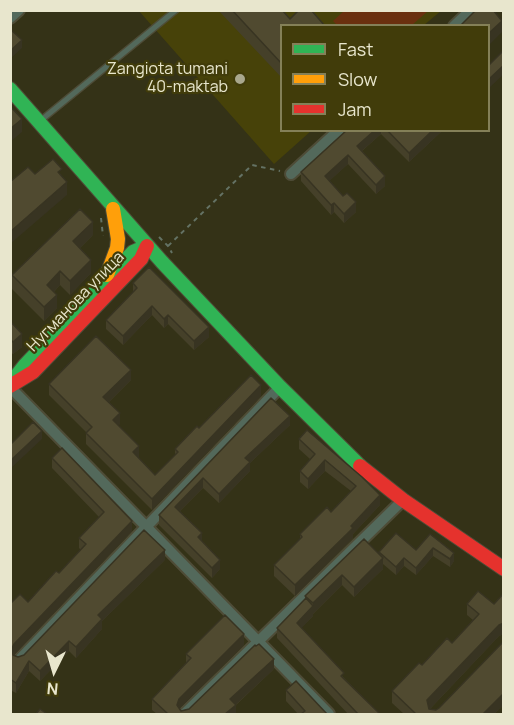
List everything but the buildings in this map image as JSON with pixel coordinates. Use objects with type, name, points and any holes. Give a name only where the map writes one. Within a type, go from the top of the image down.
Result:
[{"type":"main road","points":[[10,89],[109,210],[147,246],[280,387],[362,468],[403,500],[504,569]]},
{"type":"main road","points":[[105,281],[117,248],[117,227],[109,210]]},
{"type":"main road","name":"Нугманова улица","points":[[10,386],[25,365],[133,252],[147,246]]},
{"type":"main road","name":"Нугманова улица","points":[[10,386],[33,372],[141,259],[147,246]]},
{"type":"street","points":[[10,18],[19,10]]},
{"type":"street","points":[[456,24],[471,10]]},
{"type":"street","points":[[291,174],[337,132]]},
{"type":"street","points":[[10,386],[329,714]]},
{"type":"street","points":[[18,660],[280,387]]},
{"type":"street","points":[[184,714],[403,500]]},
{"type":"lane","points":[[39,122],[176,10]]},
{"type":"path","points":[[168,246],[252,165],[291,174]]},
{"type":"path","points":[[104,237],[100,218],[109,210]]},
{"type":"shaded area","points":[[344,10],[428,11],[413,24],[336,24],[333,21]]},
{"type":"shaded area","name":"Zangiota tumani 40-maktab","points":[[139,11],[441,11],[425,24],[280,24],[280,132],[310,132],[274,164]]},
{"type":"traffic: fast","points":[[10,89],[162,262],[280,387],[360,466]]},
{"type":"traffic: fast","points":[[14,379],[133,252],[147,246]]},
{"type":"traffic: slow","points":[[107,275],[118,239],[113,209]]},
{"type":"traffic: jam","points":[[10,386],[33,372],[141,259],[147,246]]},
{"type":"traffic: jam","points":[[360,466],[403,500],[504,569]]},
{"type":"place","name":"Zangiota tumani 40-maktab","points":[[240,79]]}]
